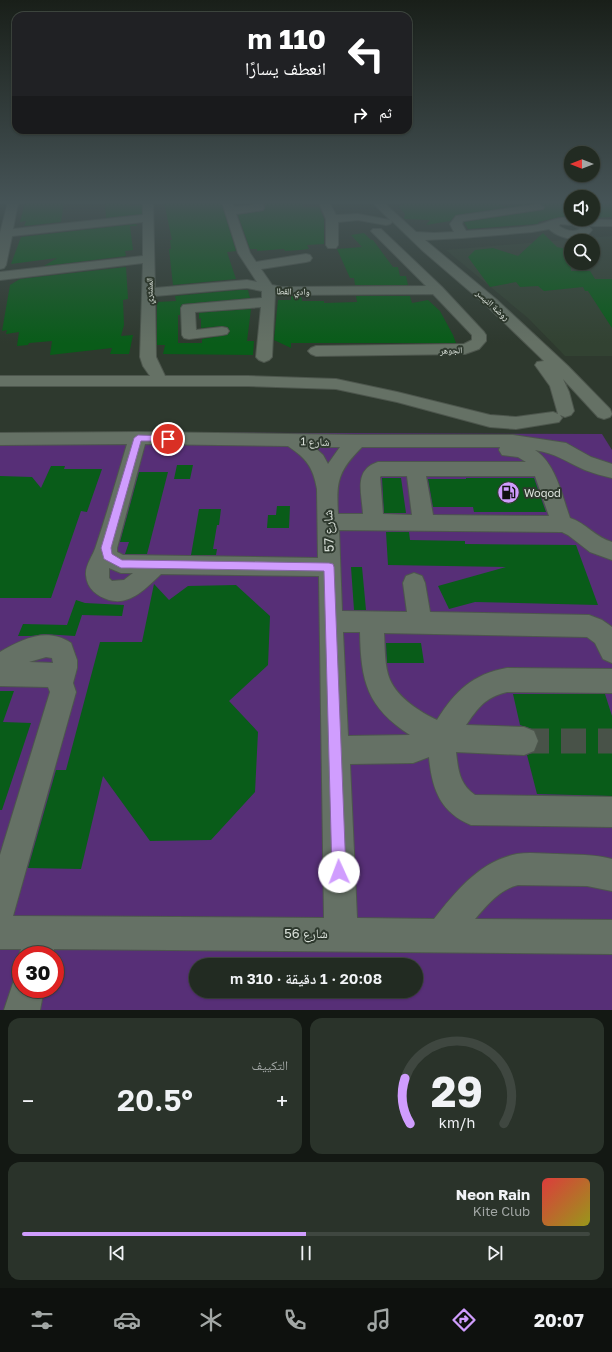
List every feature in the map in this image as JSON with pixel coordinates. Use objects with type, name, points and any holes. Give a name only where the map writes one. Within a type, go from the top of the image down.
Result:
[{"type":"street","points":[[0,265],[2,249]]},
{"type":"street","name":"المشتري","points":[[150,249],[148,357],[151,366],[158,375]]},
{"type":"street","points":[[243,249],[254,266],[269,296],[264,357]]},
{"type":"street","name":"الجوهر","points":[[316,352],[454,350],[474,346],[479,341],[479,335],[401,249]]},
{"type":"street","name":"روضة النيسر","points":[[407,249],[547,370],[563,394],[559,414],[550,426],[552,436],[559,446],[571,454]]},
{"type":"street","name":"روضة النيسر","points":[[428,249],[492,303],[608,414]]},
{"type":"street","points":[[254,266],[306,258]]},
{"type":"street","points":[[0,276],[150,259]]},
{"type":"street","name":"وادي القطا","points":[[149,293],[247,284],[269,296],[282,291],[437,290]]},
{"type":"street","points":[[222,332],[189,335],[188,308],[269,296]]},
{"type":"street","points":[[124,375],[139,367],[148,357]]},
{"type":"street","points":[[0,375],[205,374],[232,377],[248,382]]},
{"type":"street","points":[[0,381],[248,382],[336,384],[397,397],[478,418],[502,422],[531,422],[577,409],[608,414]]},
{"type":"street","points":[[138,438],[106,548],[97,573],[98,581],[102,587],[110,591],[120,591],[130,588],[138,582],[154,565]]},
{"type":"street","name":"شارع 1","points":[[0,439],[138,438],[388,442],[513,441],[550,446],[571,454]]},
{"type":"street","name":"شارع 1","points":[[0,451],[25,450],[57,439]]},
{"type":"street","name":"شارع 57","points":[[292,440],[306,449],[317,460],[324,474],[327,488],[341,934]]},
{"type":"street","name":"شارع 57","points":[[327,488],[333,470],[343,455],[357,441]]},
{"type":"street","points":[[388,442],[396,446],[415,451],[521,451],[534,457],[542,469],[562,524]]},
{"type":"street","points":[[571,454],[583,462],[604,469],[612,480]]},
{"type":"street","points":[[374,522],[370,482],[370,477],[373,472],[385,469],[542,469]]},
{"type":"street","points":[[415,469],[424,523]]},
{"type":"street","points":[[328,522],[562,524],[575,528],[596,547],[612,551]]},
{"type":"street","points":[[106,548],[107,557],[121,564],[329,567]]},
{"type":"street","points":[[414,583],[420,622]]},
{"type":"street","points":[[331,621],[589,626],[598,629],[605,636],[612,651]]},
{"type":"street","points":[[372,621],[376,672],[379,683],[384,694],[393,704],[415,722],[427,731],[441,736],[463,739],[524,741]]},
{"type":"street","points":[[0,666],[21,653],[48,645],[56,647],[63,652],[65,660],[61,682],[63,692],[60,704],[0,908]]},
{"type":"street","points":[[0,674],[51,675],[57,677],[61,682]]},
{"type":"street","points":[[335,750],[413,749],[426,744],[441,736],[479,688],[497,681],[612,681]]},
{"type":"street","points":[[441,736],[450,792],[459,803],[471,810],[612,812]]},
{"type":"street","points":[[443,934],[487,884],[499,876],[512,871],[595,870],[612,875]]},
{"type":"street","name":"شارع 56","points":[[0,932],[39,943],[341,934],[612,937]]},
{"type":"street","points":[[22,1010],[25,998]]},
{"type":"shaded area","points":[[564,249],[564,270],[600,270],[600,249],[612,249],[612,356],[565,356],[528,318],[446,250]]},
{"type":"shaded area","points":[[0,432],[602,434],[612,450],[612,1010],[0,1010]]},
{"type":"building","points":[[17,249],[133,250],[125,251],[126,256],[44,266],[57,258],[11,264]]},
{"type":"building","points":[[169,249],[235,249],[236,251],[227,252],[236,279],[173,285]]},
{"type":"building","points":[[257,249],[282,249],[257,251]]},
{"type":"building","points":[[284,249],[308,249],[300,250],[285,251]]},
{"type":"building","points":[[337,249],[380,249],[393,267],[398,267],[400,276],[406,276],[408,285],[355,285],[354,278],[350,278]]},
{"type":"building","points":[[497,249],[518,256],[525,249],[564,249],[564,270],[590,271],[595,279],[612,279],[612,328],[588,291],[585,291],[583,287],[544,291],[538,286],[520,287],[516,282],[490,287],[468,257],[475,250]]},
{"type":"building","points":[[126,267],[128,299],[123,300],[124,325],[121,336],[133,335],[129,354],[110,354],[112,348],[50,355],[52,341],[29,343],[28,345],[17,346],[19,332],[6,334],[7,330],[2,331],[10,285],[20,279]]},
{"type":"building","points":[[248,290],[250,298],[182,304],[180,308],[180,315],[178,315],[178,343],[202,343],[202,339],[227,335],[230,332],[228,327],[222,326],[201,328],[201,318],[199,319],[199,313],[197,313],[251,309],[247,341],[254,341],[253,355],[163,354],[165,345],[157,345],[157,302],[176,301],[175,296]]},
{"type":"building","points":[[291,296],[301,296],[302,301],[324,301],[324,303],[357,302],[356,296],[410,296],[412,303],[428,300],[440,311],[456,343],[291,343],[291,348],[274,340],[278,300],[291,300]]},
{"type":"building","points":[[177,465],[193,465],[190,479],[174,479]]},
{"type":"building","points":[[51,466],[65,466],[64,469],[102,469],[87,512],[81,511],[51,598],[0,598],[0,476],[32,477],[41,488]]},
{"type":"building","points":[[139,472],[168,472],[147,554],[125,554],[129,542],[120,542]]},
{"type":"building","points":[[382,478],[401,478],[406,513],[384,513]]},
{"type":"building","name":"Woqod","points":[[534,478],[546,512],[474,512],[473,507],[433,507],[428,479]]},
{"type":"building","points":[[277,506],[290,506],[289,528],[267,528],[268,515],[276,515]]},
{"type":"building","points":[[199,509],[221,509],[213,549],[217,549],[216,555],[191,555]]},
{"type":"building","points":[[386,532],[409,532],[410,540],[465,541],[465,544],[576,545],[598,605],[475,602],[449,609],[438,586],[506,567],[388,565]]},
{"type":"building","points":[[351,567],[362,567],[366,610],[354,610]]},
{"type":"building","points":[[154,584],[169,600],[188,586],[236,585],[270,616],[268,665],[229,701],[258,732],[255,792],[211,840],[150,841],[103,776],[81,869],[28,868],[56,770],[66,770],[100,642],[142,642]]},
{"type":"building","points":[[76,600],[85,603],[124,605],[122,616],[82,615],[75,636],[44,634],[18,636],[23,624],[67,625]]},
{"type":"building","points":[[386,643],[421,643],[424,663],[387,663]]},
{"type":"building","points":[[0,691],[14,691],[3,722],[31,723],[2,810],[0,810]]},
{"type":"building","points":[[513,694],[605,694],[612,716],[612,796],[537,794],[527,755],[535,752],[539,740],[535,730],[520,725]]},
{"type":"tunnel","points":[[524,741],[612,741]]},
{"type":"place","name":"Woqod","points":[[509,492]]},
{"type":"route","points":[[168,439],[138,438],[106,548],[107,557],[121,564],[329,567],[339,872]]}]
